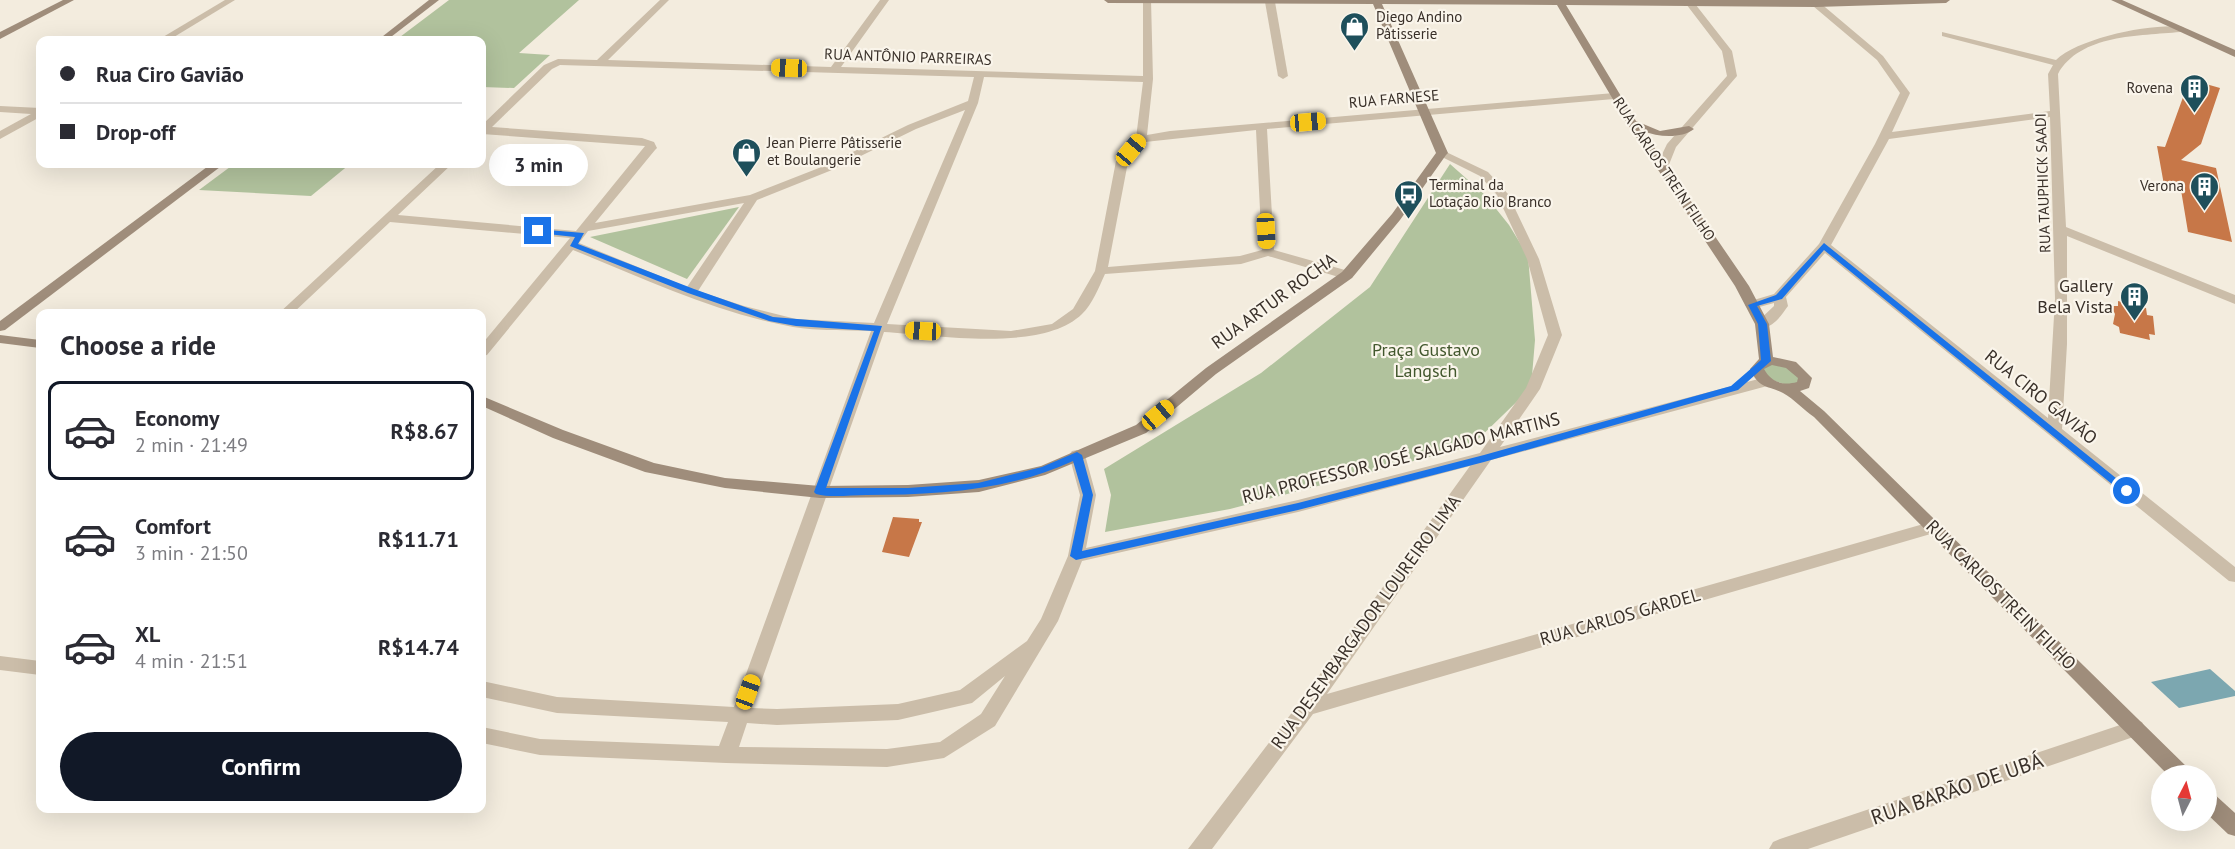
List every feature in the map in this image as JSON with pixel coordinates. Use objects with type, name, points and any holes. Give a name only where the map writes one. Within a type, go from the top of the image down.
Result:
[{"type":"street","points":[[0,36],[70,0]]},
{"type":"street","points":[[170,36],[231,0]]},
{"type":"street","points":[[387,36],[435,0]]},
{"type":"street","points":[[601,62],[665,0]]},
{"type":"street","points":[[836,69],[885,0]]},
{"type":"street","points":[[1108,0],[1270,2],[1946,0]]},
{"type":"street","name":"RUA CARLOS TREIN FILHO","points":[[1558,0],[1614,96],[1742,286],[1762,324],[1766,339],[1763,371]]},
{"type":"street","points":[[2115,0],[2235,54]]},
{"type":"street","points":[[580,236],[691,291],[772,319],[796,323],[1011,335],[1056,327],[1078,311],[1101,272],[1122,161],[1141,139],[1148,79],[1147,1]]},
{"type":"street","points":[[1377,1],[1426,111],[1442,153]]},
{"type":"street","points":[[1662,167],[1671,146],[1689,129],[1732,76],[1727,51],[1688,1]]},
{"type":"street","points":[[1270,2],[1283,76]]},
{"type":"street","points":[[1752,305],[1779,297],[1824,246],[1905,93],[1880,58],[1814,2]]},
{"type":"street","points":[[1945,34],[2056,63],[2076,48],[2094,42],[2180,29]]},
{"type":"street","name":"RUA ANTÔNIO PARREIRAS","points":[[486,126],[549,66],[558,62],[1148,79]]},
{"type":"street","name":"RUA TAUPHICK SAADI","points":[[2054,433],[2060,374],[2061,229],[2053,74],[2056,63]]},
{"type":"street","points":[[726,755],[879,328],[973,103],[980,75]]},
{"type":"street","name":"RUA FARNESE","points":[[1141,139],[1170,134],[1614,96]]},
{"type":"street","points":[[386,218],[580,236],[753,198],[828,168],[912,127],[973,103]]},
{"type":"street","points":[[0,110],[36,112]]},
{"type":"street","points":[[1884,136],[2055,113]]},
{"type":"street","points":[[0,136],[36,114]]},
{"type":"street","points":[[1632,123],[1659,134],[1689,129]]},
{"type":"street","points":[[1261,126],[1268,252]]},
{"type":"street","points":[[486,130],[650,144],[651,148],[486,346]]},
{"type":"street","name":"RUA ARTUR ROCHA","points":[[486,403],[558,434],[651,468],[725,483],[819,492],[908,491],[978,486],[1045,470],[1141,429],[1211,370],[1347,275],[1396,217],[1442,153]]},
{"type":"street","name":"RUA DESEMBARGADOR LOUREIRO LIMA","points":[[1199,849],[1307,708],[1533,389],[1555,335],[1533,259],[1502,194],[1484,174],[1442,153]]},
{"type":"street","points":[[0,327],[213,168]]},
{"type":"street","points":[[289,309],[442,168]]},
{"type":"street","points":[[691,291],[753,198]]},
{"type":"street","points":[[2061,229],[2235,300]]},
{"type":"street","name":"RUA CIRO GAVIÃO","points":[[1824,246],[2054,433],[2235,576]]},
{"type":"street","points":[[1101,272],[1241,260],[1268,252],[1347,275]]},
{"type":"street","points":[[1762,324],[1773,317],[1781,306],[1779,297]]},
{"type":"street","points":[[0,339],[36,344]]},
{"type":"street","name":"RUA CARLOS TREIN FILHO","points":[[1766,339],[1786,363],[1803,374],[1806,382],[1804,385],[1819,414]]},
{"type":"street","points":[[1763,371],[1786,363]]},
{"type":"street","points":[[1763,371],[1787,389],[1804,385]]},
{"type":"street","name":"RUA PROFESSOR JOSÉ SALGADO MARTINS","points":[[1076,556],[1298,506],[1484,458],[1735,388],[1763,371]]},
{"type":"street","name":"RUA CARLOS TREIN FILHO","points":[[1787,389],[1819,414],[2172,765]]},
{"type":"street","points":[[486,736],[540,747],[726,755],[887,758],[944,750],[988,720],[1038,641],[1076,556],[1088,495],[1077,455]]},
{"type":"street","name":"RUA CARLOS GARDEL","points":[[1307,708],[1934,527]]},
{"type":"street","points":[[486,690],[557,705],[777,717],[898,712],[965,697],[1038,641]]},
{"type":"street","points":[[0,663],[36,668]]},
{"type":"street","name":"RUA BARÃO DE UBÁ","points":[[1780,849],[2135,728]]},
{"type":"street","points":[[2217,810],[2235,827]]},
{"type":"green space","points":[[449,0],[579,0],[519,53],[550,55],[514,88],[486,87],[486,36],[401,36]]},
{"type":"green space","name":"Praça Gustavo Langsch","points":[[1450,164],[1485,195],[1509,225],[1528,256],[1535,340],[1531,388],[1471,446],[1230,509],[1105,532],[1111,495],[1104,469],[1261,373],[1370,287]]},
{"type":"green space","points":[[229,168],[345,168],[311,196],[199,190]]},
{"type":"green space","points":[[739,207],[687,279],[590,237]]},
{"type":"green space","points":[[1770,364],[1787,366],[1800,378],[1796,384],[1787,385],[1769,379],[1763,369]]},
{"type":"water","points":[[2210,669],[2235,691],[2235,696],[2179,708],[2151,682]]},
{"type":"building","name":"Verona","points":[[2199,82],[2220,88],[2201,144],[2181,160],[2216,168],[2232,242],[2188,232],[2181,190],[2164,185],[2157,146],[2165,147],[2186,89],[2195,91]]},
{"type":"building","name":"Gallery Bela Vista","points":[[2118,301],[2146,308],[2147,315],[2153,316],[2155,335],[2149,334],[2150,340],[2120,333],[2119,327],[2113,324],[2115,314],[2111,306],[2118,306]]},
{"type":"building","points":[[893,517],[919,519],[919,522],[922,522],[909,557],[882,552]]},
{"type":"place","name":"Diego Andino Pâtisserie","points":[[1355,52]]},
{"type":"place","name":"Rovena","points":[[2194,114]]},
{"type":"place","name":"Jean Pierre Pâtisserie et Boulangerie","points":[[746,178]]},
{"type":"place","name":"Verona","points":[[2205,212]]},
{"type":"place","name":"Terminal da Lotação Rio Branco","points":[[1408,220]]},
{"type":"place","name":"Gallery Bela Vista","points":[[2134,322]]},
{"type":"route","points":[[538,231],[581,235],[573,244],[691,291],[772,319],[796,323],[879,328],[819,492],[908,491],[978,486],[1045,470],[1077,455],[1088,495],[1076,556],[1298,506],[1484,458],[1735,388],[1766,361],[1766,339],[1762,324],[1752,305],[1779,297],[1824,246],[2127,491]]}]
